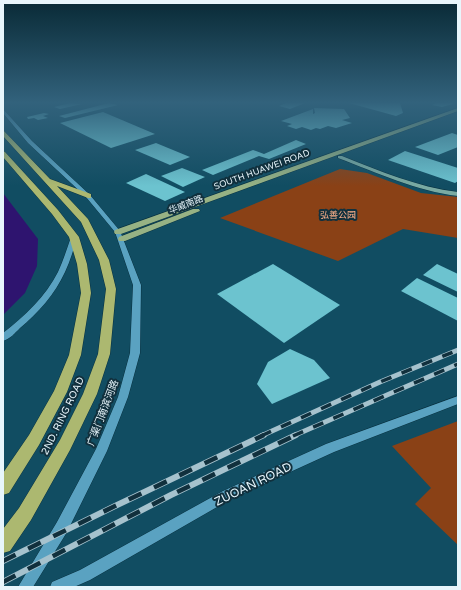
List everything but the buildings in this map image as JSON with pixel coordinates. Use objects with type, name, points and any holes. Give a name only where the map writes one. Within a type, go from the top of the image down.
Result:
[{"type":"highway","name":"2ND. RING ROAD","points":[[3,132],[74,207],[85,221],[104,260],[111,289],[104,354],[90,394],[58,458],[25,514],[3,544]]},
{"type":"highway","name":"2ND. RING ROAD","points":[[3,153],[55,212],[74,238],[82,264],[86,293],[75,355],[60,392],[34,440],[3,487]]},
{"type":"highway","points":[[47,179],[88,196]]},
{"type":"main road","name":"SOUTH HUAWEI ROAD","points":[[120,236],[401,131]]},
{"type":"main road","name":"华威南路","points":[[120,236],[409,131]]},
{"type":"main road","points":[[340,157],[418,186],[446,193],[458,194]]},
{"type":"street","name":"广渠门南滨河路","points":[[20,131],[30,142],[88,196],[120,236],[137,285],[135,353],[125,390],[100,451],[62,527],[25,587]]},
{"type":"street","points":[[3,338],[16,328],[42,300],[61,273],[74,238]]},
{"type":"street","name":"ZUOAN ROAD","points":[[57,587],[85,574],[227,495],[330,448],[458,400]]},
{"type":"green space","name":"弘善公园","points":[[340,169],[367,173],[421,193],[458,197],[458,238],[403,229],[338,261],[220,218]]},
{"type":"green space","points":[[458,421],[458,545],[415,504],[431,488],[392,446]]},
{"type":"shaded area","points":[[3,193],[38,239],[37,266],[25,293],[3,315]]},
{"type":"railway","points":[[261,436],[380,382],[458,350]]},
{"type":"railway","points":[[293,436],[458,364]]},
{"type":"railway","points":[[3,561],[264,435]]},
{"type":"railway","points":[[3,582],[171,495],[296,435]]}]
